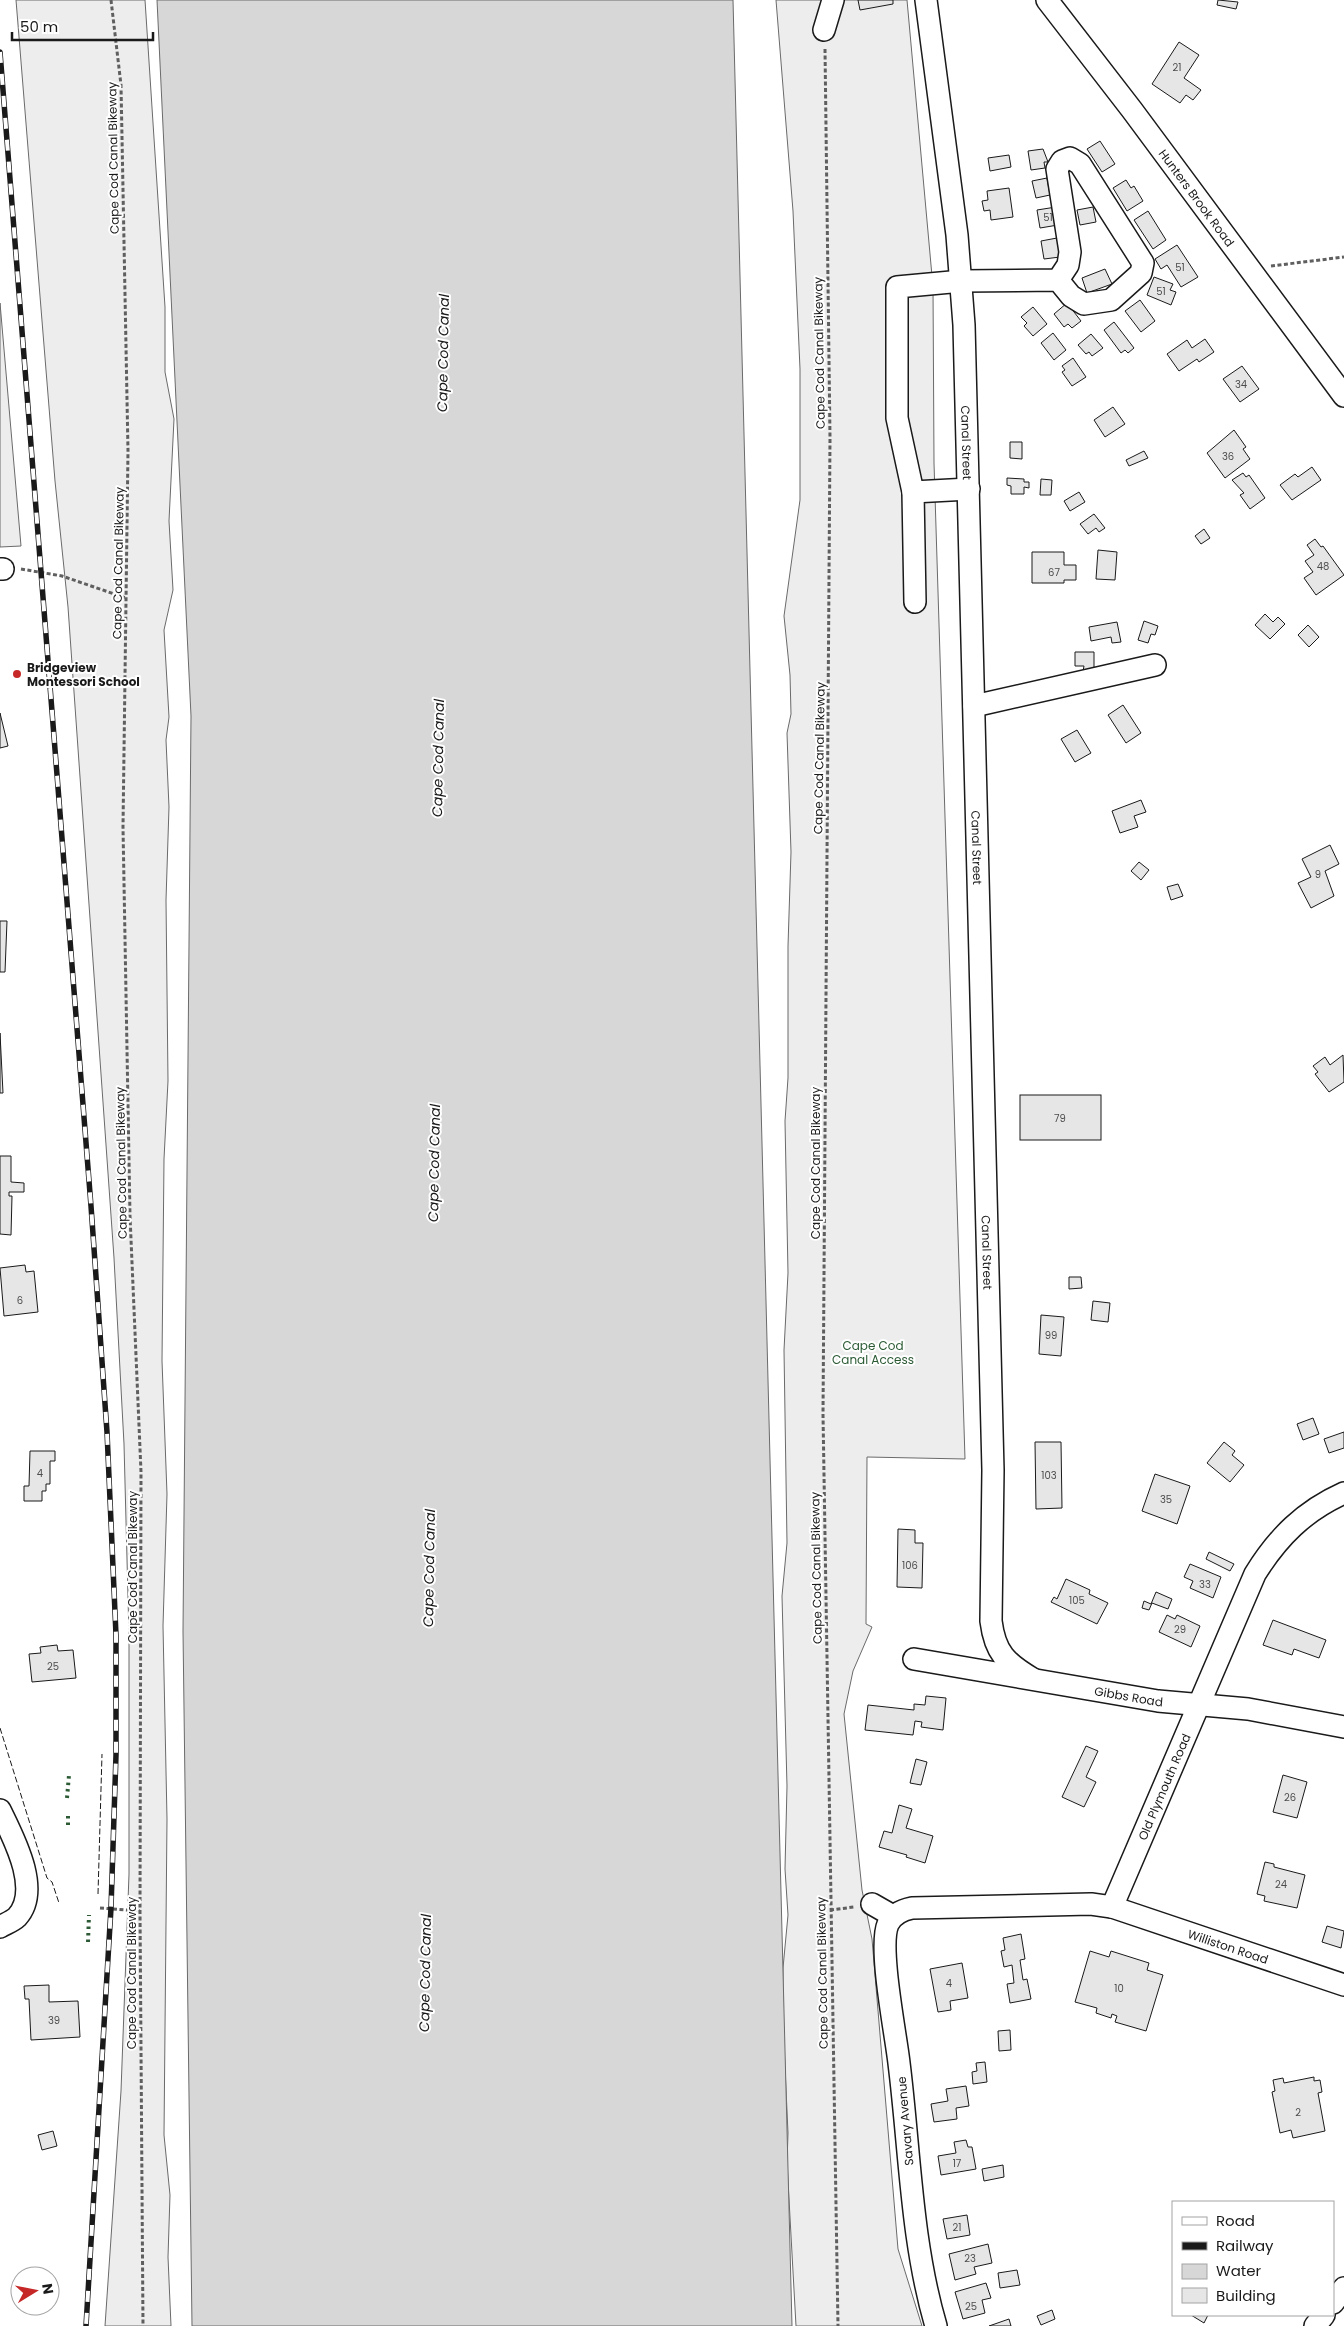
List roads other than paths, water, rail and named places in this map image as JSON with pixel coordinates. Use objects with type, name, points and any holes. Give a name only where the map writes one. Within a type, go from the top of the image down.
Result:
[{"type":"street","points":[[824,30],[833,0]]},
{"type":"street","name":"Canal Street","points":[[926,0],[952,191],[962,282],[969,489],[993,1461],[991,1621],[994,1640],[1002,1656],[1016,1669],[1033,1679]]},
{"type":"street","name":"Hunters Brook Road","points":[[1047,0],[1132,110],[1344,396]]},
{"type":"street","points":[[1070,158],[1080,164],[1143,263],[1141,273],[1111,300],[1100,303],[1084,304],[1071,296],[1058,280],[1068,265],[1070,252],[1057,169],[1062,161],[1070,158]]},
{"type":"street","points":[[915,602],[913,492],[897,418],[897,286],[962,282],[1058,280]]},
{"type":"street","points":[[913,492],[969,489]]},
{"type":"street","points":[[974,706],[1155,664]]},
{"type":"street","name":"Old Plymouth Road","points":[[1112,1907],[1200,1704],[1243,1599],[1269,1551],[1286,1531],[1308,1513],[1344,1493]]},
{"type":"street","name":"Gibbs Road","points":[[914,1659],[1158,1701],[1248,1709],[1344,1727]]},
{"type":"street","points":[[0,1810],[14,1841],[28,1889],[26,1899],[17,1917],[0,1927]]},
{"type":"street","points":[[872,1904],[893,1916],[901,1910],[912,1908],[1070,1903],[1112,1907]]},
{"type":"street","name":"Williston Road","points":[[1112,1907],[1344,1985]]},
{"type":"street","name":"Savary Avenue","points":[[893,1916],[888,1924],[886,1936],[888,1976],[900,2065],[914,2211],[924,2272],[936,2326]]},
{"type":"street","points":[[1334,2302],[1344,2288]]},
{"type":"street","points":[[1315,2326],[1323,2316]]},
{"type":"water","name":"Cape Cod Canal","points":[[157,0],[733,0],[792,2326],[192,2326],[183,1631],[191,716]]},
{"type":"railway","points":[[0,52],[91,1206],[107,1432],[116,1635],[116,1755],[111,1908],[86,2326]]},
{"type":"place","name":"Bridgeview Montessori School","points":[[17,674]]},
{"type":"park label","name":"Cape Cod Canal Access","points":[[873,1352]]}]
